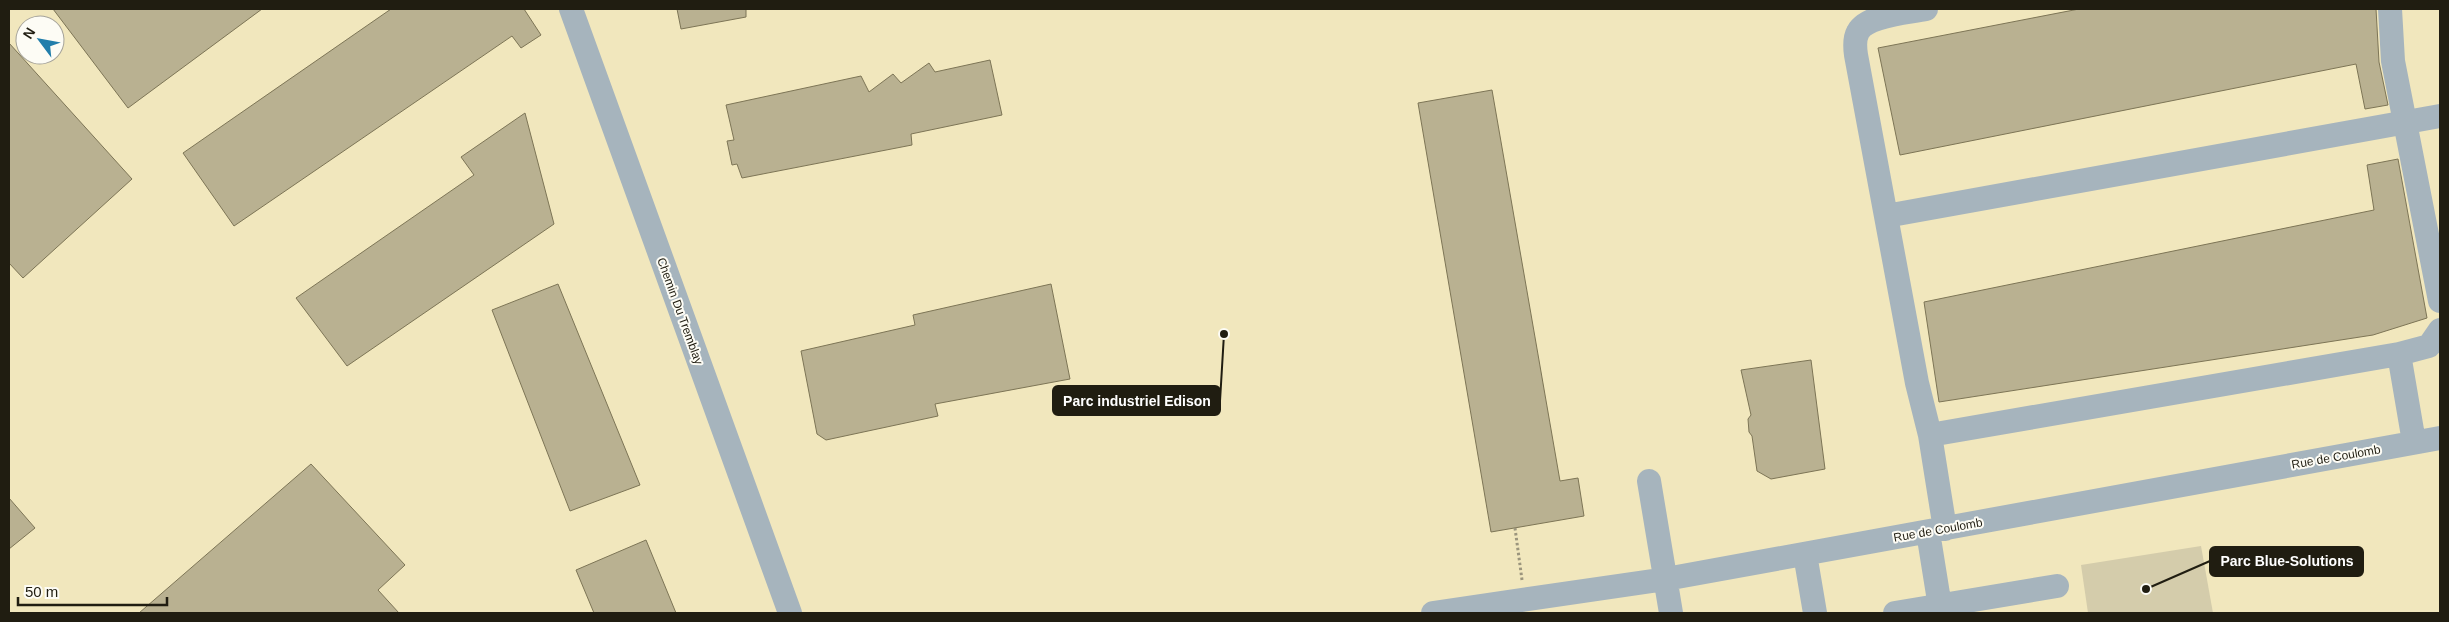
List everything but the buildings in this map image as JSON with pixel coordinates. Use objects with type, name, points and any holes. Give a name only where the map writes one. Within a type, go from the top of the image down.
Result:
[{"type":"street","name":"Chemin Du Tremblay","points":[[571,9],[790,613]]},
{"type":"street","points":[[1926,9],[1867,21],[1857,33],[1856,55],[1916,383],[1930,434],[1940,609]]},
{"type":"street","points":[[2390,9],[2393,61],[2440,301]]},
{"type":"street","points":[[1886,216],[2440,116]]},
{"type":"street","points":[[1930,434],[2399,354],[2429,346],[2440,330]]},
{"type":"street","points":[[2399,354],[2414,442]]},
{"type":"street","name":"Rue de Coulomb","points":[[1434,613],[1666,579],[2440,438]]},
{"type":"street","points":[[1649,481],[1672,613]]},
{"type":"street","points":[[1806,554],[1815,613]]},
{"type":"street","points":[[1895,613],[1940,609],[2057,586]]},
{"type":"path","points":[[1515,528],[1525,600]]},
{"type":"shaded area","points":[[9,9],[2440,9],[2440,613],[9,613]]},
{"type":"shaded area","points":[[2201,546],[2213,613],[2088,613],[2081,565]]},
{"type":"place","name":"Parc industriel Edison","points":[[1224,334]]},
{"type":"place","name":"Parc Blue-Solutions","points":[[2146,589]]}]
